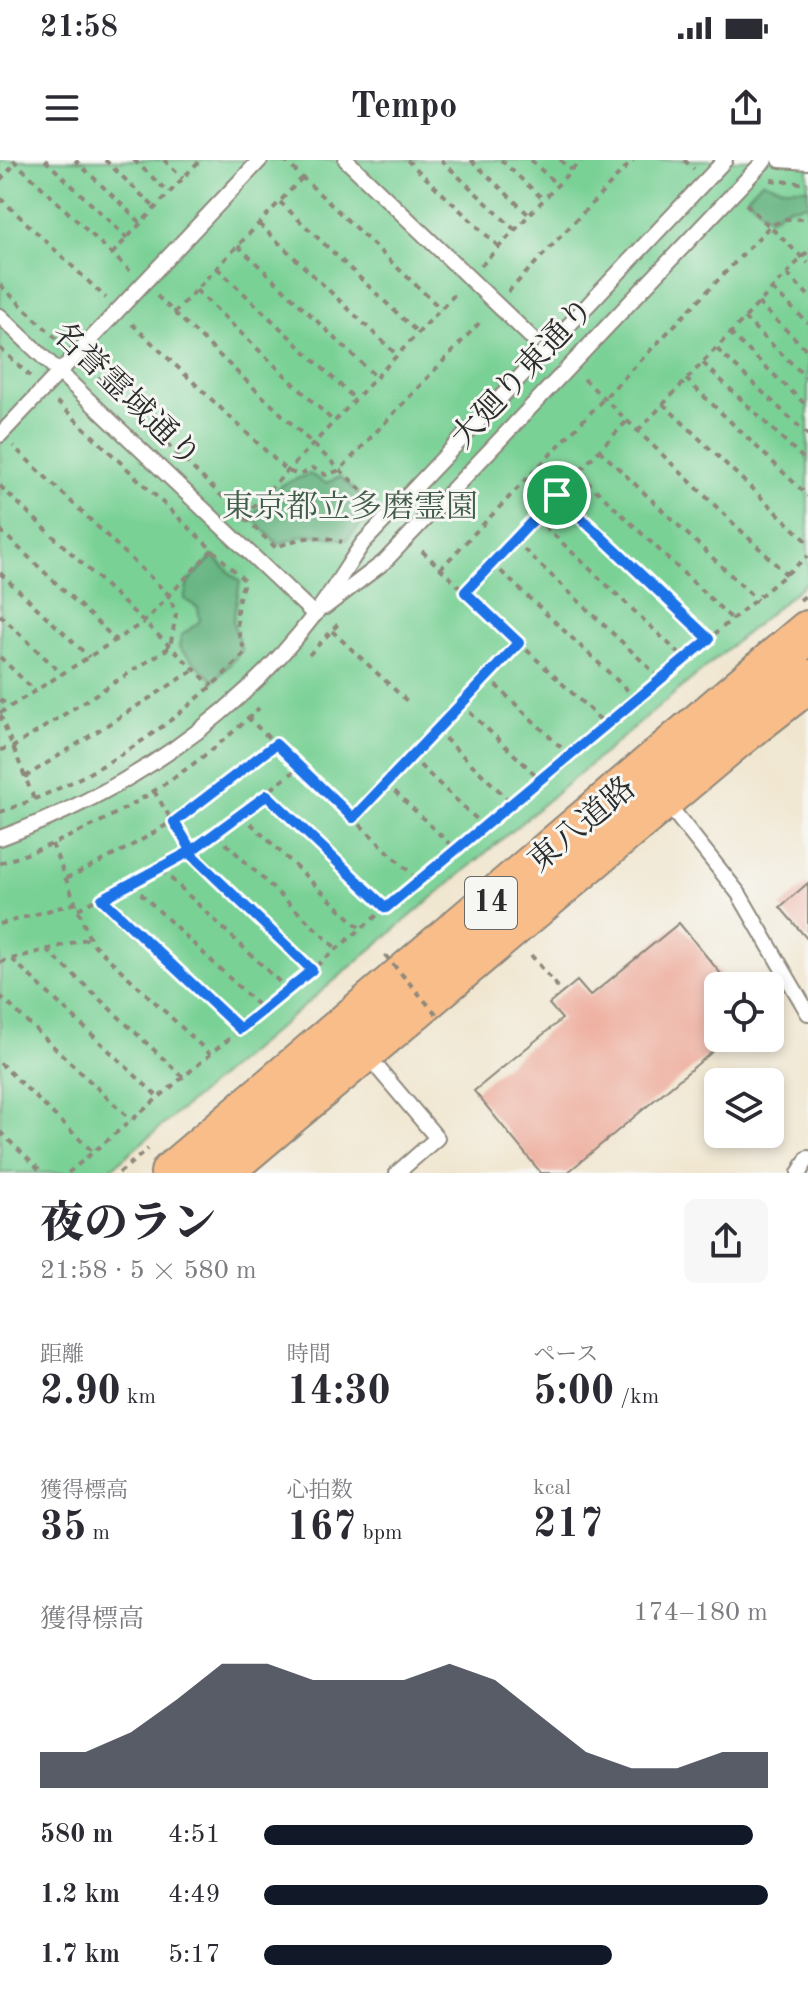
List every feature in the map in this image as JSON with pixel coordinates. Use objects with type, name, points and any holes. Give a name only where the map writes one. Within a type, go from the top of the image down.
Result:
[{"type":"main road","name":"東八道路","points":[[172,1173],[704,725],[808,632]]},
{"type":"main road","name":"東八道路","points":[[219,1173],[808,681]]},
{"type":"lane","points":[[0,435],[260,160]]},
{"type":"lane","points":[[346,160],[534,340]]},
{"type":"lane","name":"大廻り東通り","points":[[315,615],[363,543],[725,160]]},
{"type":"lane","name":"大廻り東通り","points":[[0,838],[89,801],[134,776],[179,746],[232,703],[315,615],[384,562],[765,160]]},
{"type":"lane","points":[[780,160],[808,162]]},
{"type":"lane","points":[[603,289],[624,308]]},
{"type":"lane","name":"名誉霊域通り","points":[[0,316],[315,615]]},
{"type":"lane","points":[[482,416],[503,436]]},
{"type":"lane","points":[[663,799],[739,894],[808,1013]]},
{"type":"lane","points":[[363,1050],[437,1138],[397,1173]]},
{"type":"lane","points":[[799,1173],[808,1158]]},
{"type":"path","points":[[45,160],[127,238]]},
{"type":"path","points":[[75,160],[141,223]]},
{"type":"path","points":[[105,160],[155,208]]},
{"type":"path","points":[[134,160],[169,193]]},
{"type":"path","points":[[164,160],[183,178]]},
{"type":"path","points":[[284,160],[441,309]]},
{"type":"path","points":[[407,160],[499,247]]},
{"type":"path","points":[[441,160],[515,230]]},
{"type":"path","points":[[471,160],[529,215]]},
{"type":"path","points":[[501,160],[544,200]]},
{"type":"path","points":[[531,160],[557,185]]},
{"type":"path","points":[[560,160],[571,170]]},
{"type":"path","points":[[244,517],[581,160]]},
{"type":"path","points":[[112,254],[197,161]]},
{"type":"path","points":[[0,180],[14,162],[380,509]]},
{"type":"path","points":[[174,313],[302,178]]},
{"type":"path","points":[[734,192],[808,263]]},
{"type":"path","points":[[0,198],[287,471],[300,475],[313,468],[326,475],[340,470]]},
{"type":"path","points":[[280,202],[418,333]]},
{"type":"path","points":[[440,569],[770,226],[785,219],[808,219]]},
{"type":"path","points":[[259,224],[397,355]]},
{"type":"path","points":[[238,246],[376,377]]},
{"type":"path","points":[[638,431],[808,251]]},
{"type":"path","points":[[217,268],[355,399]]},
{"type":"path","points":[[786,274],[808,295]]},
{"type":"path","points":[[0,285],[276,548],[312,538],[347,544]]},
{"type":"path","points":[[772,289],[808,323]]},
{"type":"path","points":[[196,290],[334,422]]},
{"type":"path","points":[[758,303],[808,351]]},
{"type":"path","points":[[744,318],[808,379]]},
{"type":"path","points":[[730,333],[808,407]]},
{"type":"path","points":[[0,348],[245,581],[237,610],[239,635],[246,652],[212,686],[120,755],[34,799],[0,812]]},
{"type":"path","points":[[716,348],[808,435]]},
{"type":"path","points":[[702,362],[808,463]]},
{"type":"path","points":[[579,374],[787,575]]},
{"type":"path","points":[[686,379],[808,496]]},
{"type":"path","points":[[663,404],[808,542]]},
{"type":"path","points":[[465,592],[627,421]]},
{"type":"path","points":[[0,435],[169,595],[176,614],[170,647],[13,747],[0,750]]},
{"type":"path","points":[[599,450],[757,600]]},
{"type":"path","points":[[578,473],[733,620]]},
{"type":"path","points":[[0,486],[212,686]]},
{"type":"path","points":[[0,497],[5,491]]},
{"type":"path","points":[[557,495],[709,639]]},
{"type":"path","points":[[535,517],[685,659]]},
{"type":"path","points":[[0,530],[116,640]]},
{"type":"path","points":[[34,799],[0,714],[144,622],[228,533]]},
{"type":"path","points":[[514,540],[661,679]]},
{"type":"path","points":[[416,546],[606,725]]},
{"type":"path","points":[[68,1173],[808,556]]},
{"type":"path","points":[[492,563],[637,699]]},
{"type":"path","points":[[0,573],[89,657]]},
{"type":"path","points":[[0,615],[62,674]]},
{"type":"path","points":[[332,631],[408,702]]},
{"type":"path","points":[[353,818],[519,643]]},
{"type":"path","points":[[0,657],[35,691]]},
{"type":"path","points":[[25,777],[194,670]]},
{"type":"path","points":[[487,677],[569,755]]},
{"type":"path","points":[[0,699],[9,707]]},
{"type":"path","points":[[232,703],[419,881]]},
{"type":"path","points":[[461,704],[541,780]]},
{"type":"path","points":[[436,730],[512,803]]},
{"type":"path","points":[[66,878],[121,853],[174,822],[276,744]]},
{"type":"path","points":[[411,757],[484,826]]},
{"type":"path","points":[[78,909],[132,885],[191,851],[242,815],[300,767]]},
{"type":"path","points":[[386,783],[456,850]]},
{"type":"path","points":[[154,791],[191,851],[312,970]]},
{"type":"path","points":[[267,795],[386,908]]},
{"type":"path","points":[[242,815],[361,929]]},
{"type":"path","points":[[216,834],[337,949]]},
{"type":"path","points":[[52,844],[90,938],[210,1054]]},
{"type":"path","points":[[161,869],[288,990]]},
{"type":"path","points":[[132,885],[263,1010]]},
{"type":"path","points":[[102,899],[240,1029]]},
{"type":"path","points":[[0,924],[76,903]]},
{"type":"path","points":[[0,962],[90,938]]},
{"type":"path","points":[[47,950],[183,1077]]},
{"type":"path","points":[[527,950],[563,993]]},
{"type":"path","points":[[385,955],[438,1016]]},
{"type":"path","points":[[12,959],[158,1097]]},
{"type":"path","points":[[0,996],[131,1120]]},
{"type":"path","points":[[0,1063],[93,1152]]},
{"type":"path","points":[[0,1132],[43,1173]]},
{"type":"green space","name":"東京都立多磨霊園","points":[[0,160],[808,160],[808,581],[106,1173],[0,1173]]},
{"type":"green space","points":[[762,181],[784,188],[808,188],[808,204],[785,208],[770,219],[747,197]]},
{"type":"green space","points":[[309,474],[326,483],[340,477],[375,510],[346,540],[308,534],[278,544],[251,517],[281,485]]},
{"type":"green space","points":[[213,556],[240,582],[233,622],[242,651],[214,681],[179,648],[181,636],[200,621],[198,608],[184,599],[188,582]]},
{"type":"building","points":[[808,883],[808,940],[780,907]]},
{"type":"building","points":[[679,923],[719,972],[704,972],[704,1052],[712,1052],[567,1173],[541,1173],[474,1091],[562,1019],[549,1004],[577,981],[590,996]]},
{"type":"route","points":[[557,495],[465,592],[519,643],[353,818],[276,744],[224,787],[174,822],[189,846],[191,851],[193,856],[312,970],[240,1029],[102,899],[191,851],[267,795],[386,908],[709,639],[557,495]]}]
